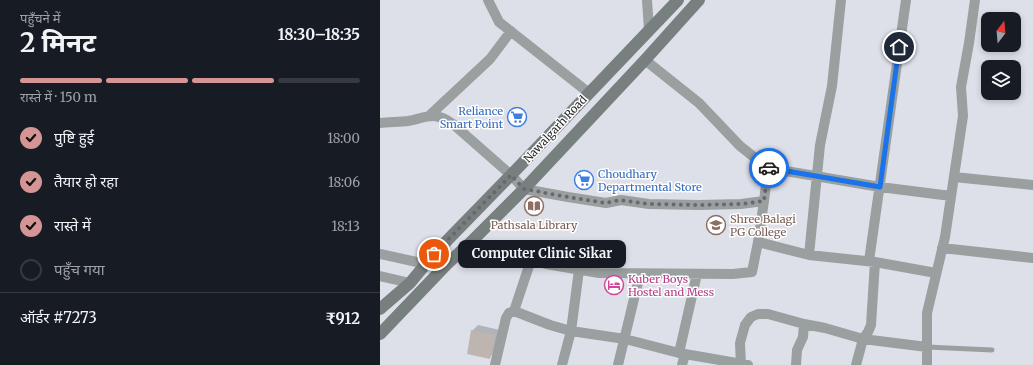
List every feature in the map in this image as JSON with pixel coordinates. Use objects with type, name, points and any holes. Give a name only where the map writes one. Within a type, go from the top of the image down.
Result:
[{"type":"street","points":[[488,0],[499,22],[589,92]]},
{"type":"street","points":[[647,0],[649,30]]},
{"type":"street","name":"Nawalgarh Road","points":[[380,309],[410,283],[434,254],[678,0]]},
{"type":"street","points":[[380,334],[447,264],[524,189],[700,0]]},
{"type":"street","points":[[809,255],[820,145],[832,86],[841,0]]},
{"type":"street","points":[[856,365],[863,339],[871,325],[872,262],[880,187],[906,0]]},
{"type":"street","points":[[927,365],[927,313],[945,237],[963,116],[961,87],[970,43],[975,0]]},
{"type":"street","points":[[429,116],[490,60],[511,31]]},
{"type":"street","points":[[645,60],[699,103],[740,146],[768,168],[880,187],[951,196]]},
{"type":"street","points":[[380,123],[407,121],[429,116],[439,116],[444,118],[453,124],[511,175],[524,189],[606,203],[620,200],[649,204],[699,205],[741,204],[764,201]]},
{"type":"street","points":[[470,243],[531,260],[599,273],[733,274],[752,272],[758,242],[768,168]]},
{"type":"street","points":[[954,177],[1033,185]]},
{"type":"street","points":[[758,242],[809,255],[872,262],[936,273]]},
{"type":"street","points":[[942,248],[1033,258]]},
{"type":"street","points":[[380,254],[426,264]]},
{"type":"street","points":[[497,365],[506,318],[509,313],[514,311],[531,260]]},
{"type":"street","points":[[562,365],[571,331],[579,270]]},
{"type":"street","points":[[618,365],[640,274]]},
{"type":"street","points":[[682,365],[682,353],[697,274]]},
{"type":"street","points":[[380,276],[410,283]]},
{"type":"street","points":[[514,311],[550,325],[571,331],[624,339],[682,353],[743,364],[740,343],[745,325],[752,317],[758,314],[768,314],[863,339],[927,347]]},
{"type":"street","points":[[796,365],[797,350],[803,337],[804,324]]},
{"type":"lane","points":[[927,347],[992,350]]},
{"type":"building","points":[[471,330],[495,335],[490,359],[467,354]]},
{"type":"way so far","points":[[434,254],[511,175],[524,189],[606,203],[620,200],[649,204],[741,204],[764,201],[769,168]]},
{"type":"place","name":"Reliance Smart Point","points":[[517,117]]},
{"type":"place","name":"Choudhary Departmental Store","points":[[584,180]]},
{"type":"place","name":"Pathsala Library","points":[[534,206]]},
{"type":"place","name":"Shree Balagi PG College","points":[[716,225]]},
{"type":"place","name":"Computer Clinic Sikar","points":[[434,254]]},
{"type":"place","name":"Kuber Boys Hostel and Mess","points":[[614,285]]},
{"type":"route","points":[[769,168],[880,187],[899,47]]}]
